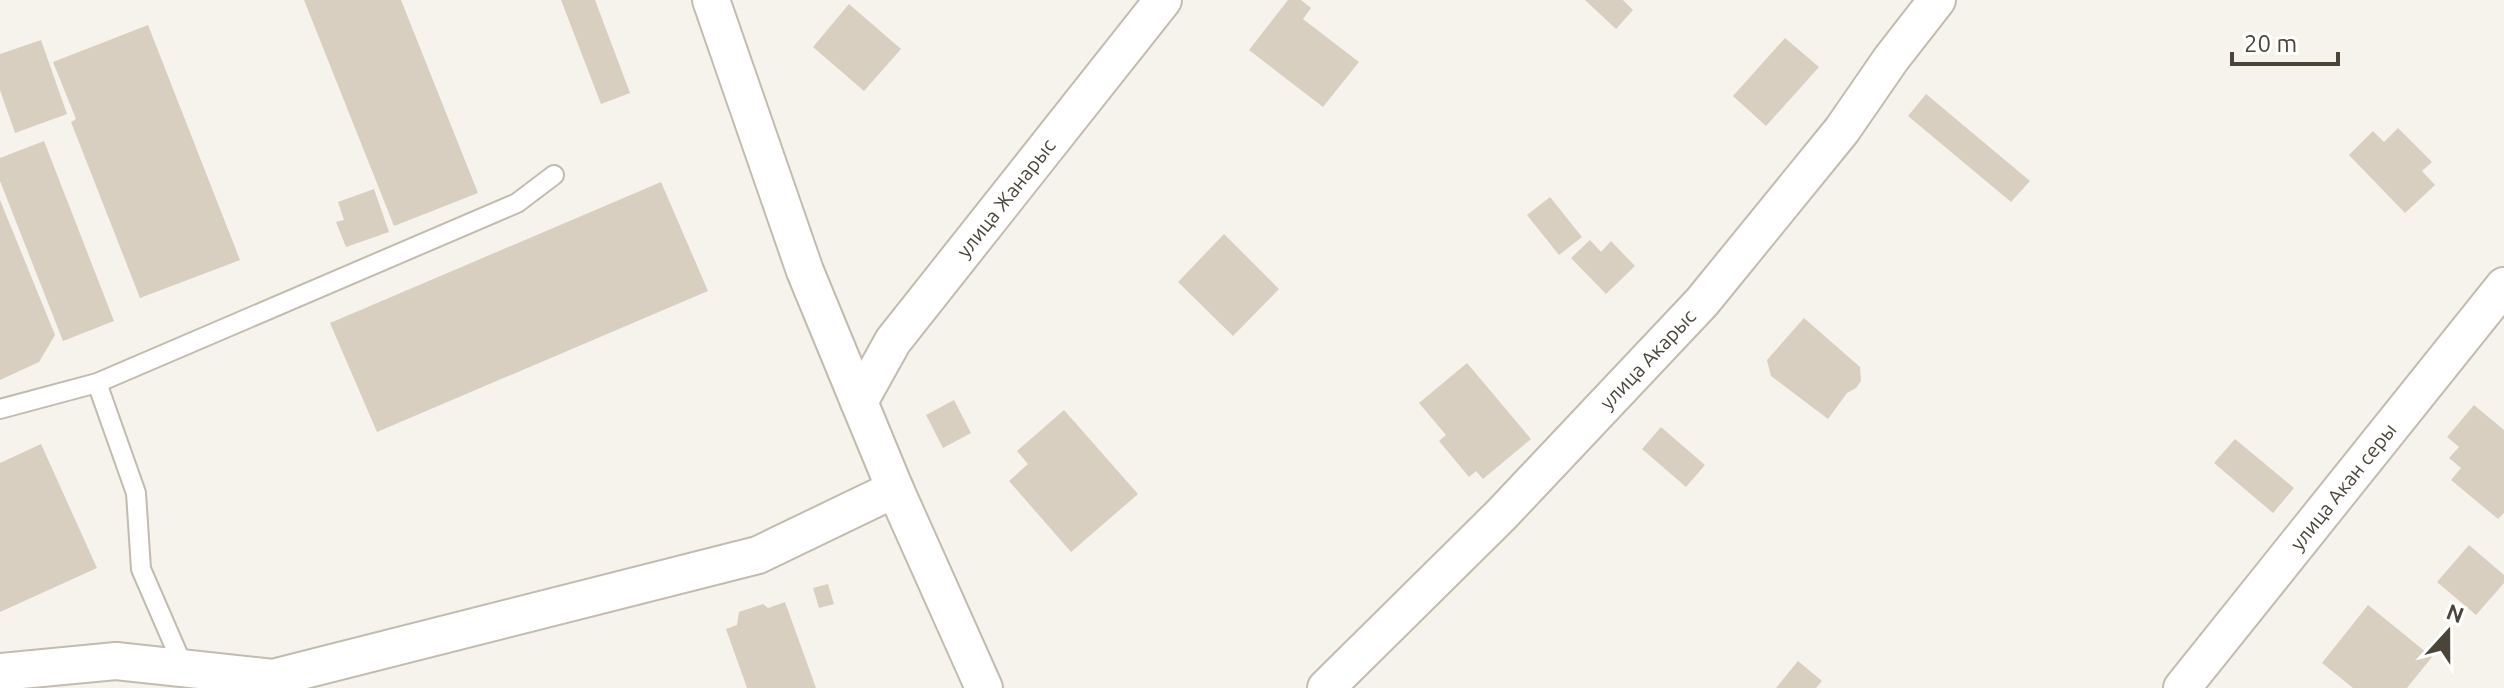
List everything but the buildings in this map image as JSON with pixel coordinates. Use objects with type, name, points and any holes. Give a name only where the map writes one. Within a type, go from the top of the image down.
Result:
[{"type":"street","points":[[711,0],[805,271],[895,489],[984,688]]},
{"type":"street","name":"улица Жанарыс","points":[[859,402],[893,341],[1163,0]]},
{"type":"street","name":"улица Акарыс","points":[[1326,688],[1501,515],[1702,302],[1842,130],[1937,0]]},
{"type":"street","name":"улица Акан серы","points":[[2182,688],[2504,286]]},
{"type":"street","points":[[0,672],[116,661],[281,683],[758,555],[895,489]]},
{"type":"lane","points":[[0,409],[97,383],[517,203],[554,175]]},
{"type":"lane","points":[[97,383],[136,493],[141,569],[184,668]]}]
